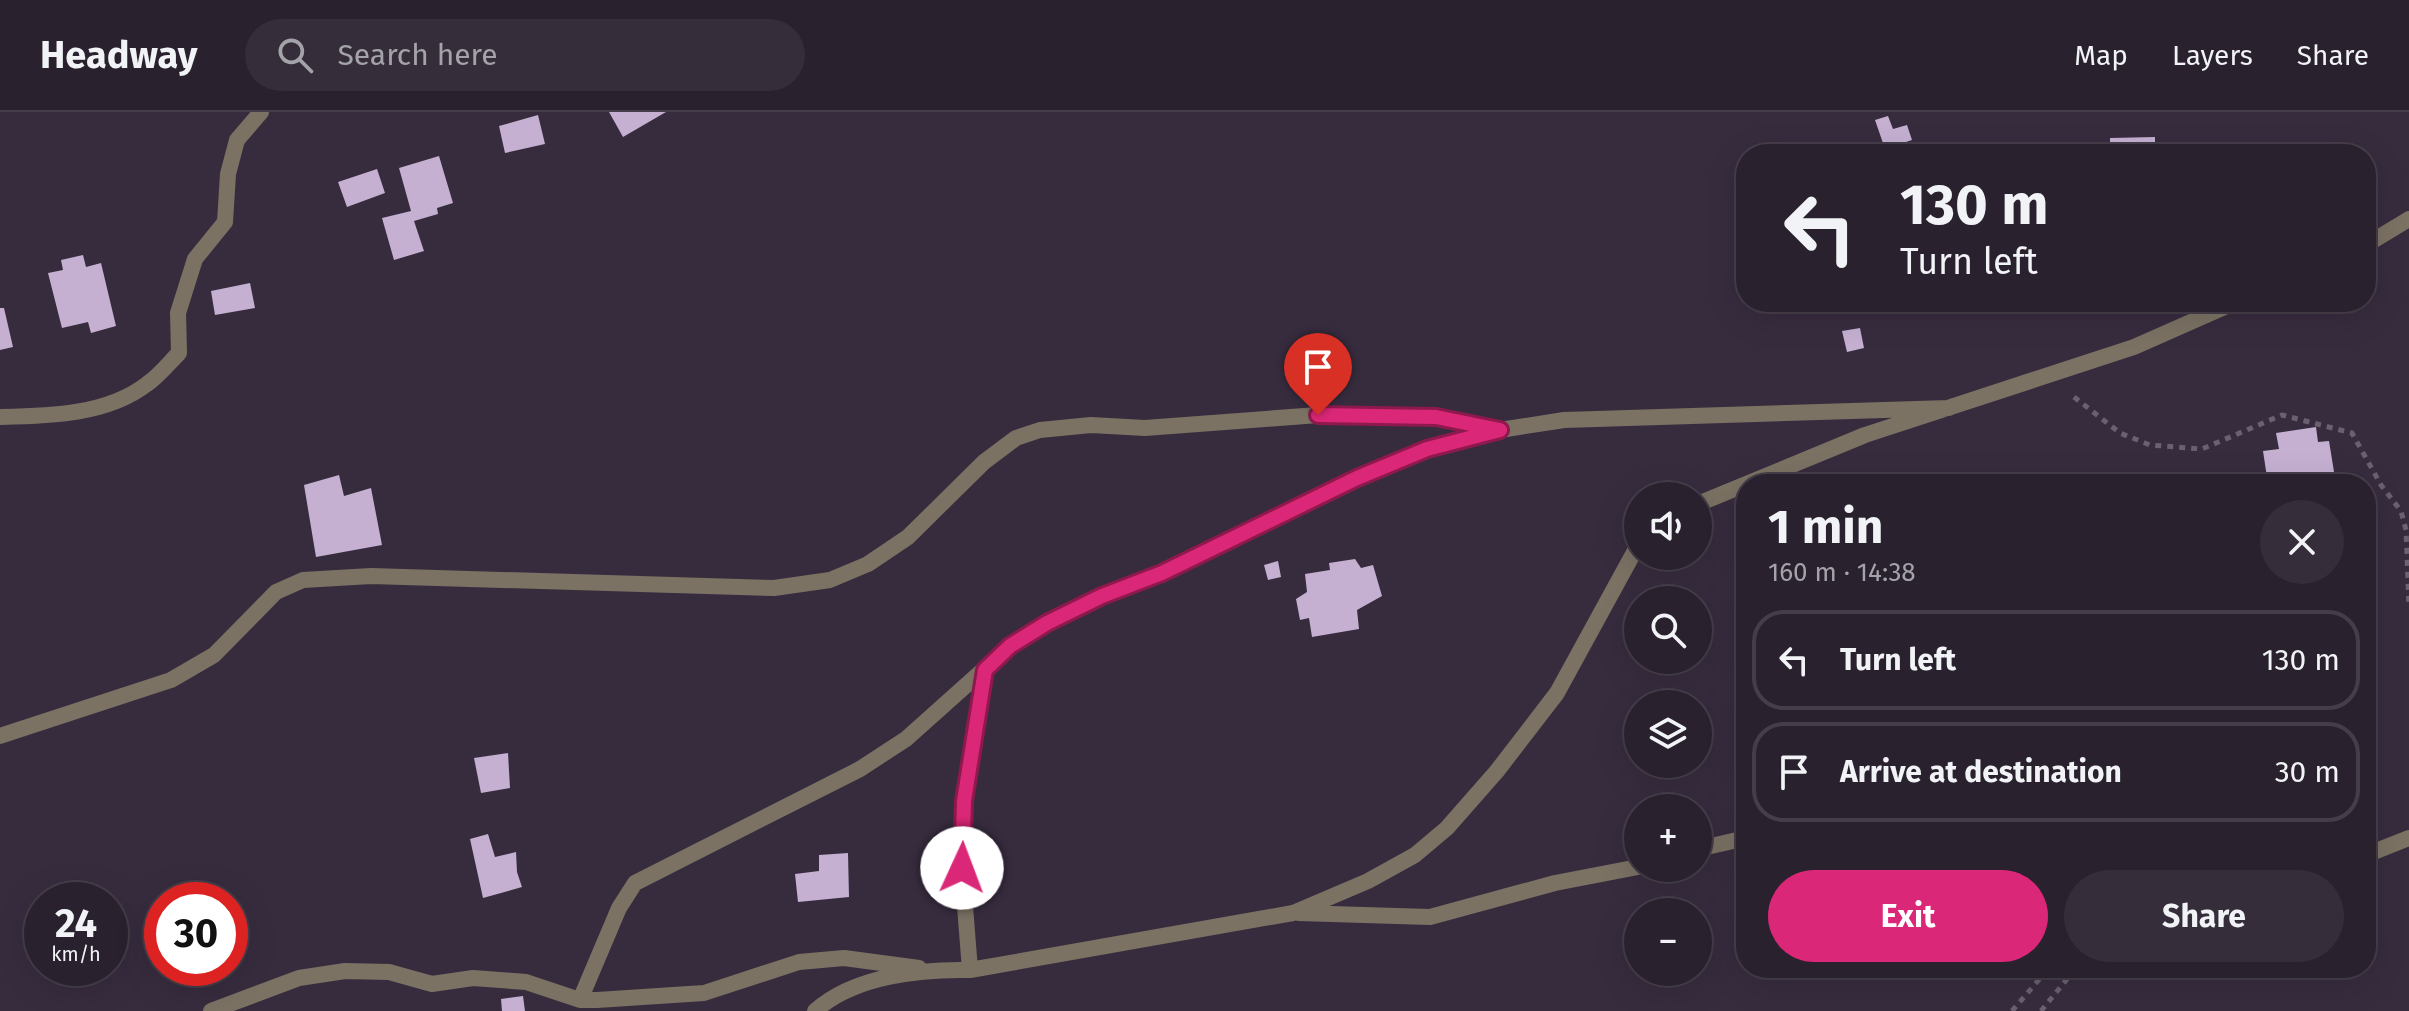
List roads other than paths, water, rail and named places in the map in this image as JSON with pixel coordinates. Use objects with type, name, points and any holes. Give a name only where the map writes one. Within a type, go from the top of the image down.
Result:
[{"type":"street","points":[[0,417],[65,413],[107,405],[147,385],[179,353],[178,313],[195,259],[225,222],[228,174],[237,140],[261,112]]},
{"type":"street","points":[[2376,239],[2409,219]]},
{"type":"street","points":[[1771,474],[1865,435],[2134,347],[2213,312]]},
{"type":"street","points":[[580,1000],[619,908],[635,883],[860,769],[906,739],[1022,639],[1047,623],[1102,596],[1162,573],[1357,478],[1427,449],[1500,430],[1580,420],[1949,408]]},
{"type":"street","points":[[0,736],[171,680],[214,655],[276,592],[303,580],[371,576],[774,588],[830,580],[868,564],[908,537],[984,462],[1016,438],[1040,430],[1091,425],[1145,428],[1318,415],[1436,417],[1500,430]]},
{"type":"street","points":[[1712,498],[1736,488]]},
{"type":"street","points":[[1293,913],[1368,881],[1415,855],[1447,828],[1497,771],[1557,693],[1624,570]]},
{"type":"street","points":[[970,970],[962,868],[964,801],[985,670]]},
{"type":"street","points":[[2376,851],[2409,838]]},
{"type":"street","points":[[1712,846],[1736,840]]},
{"type":"street","points":[[211,1011],[299,978],[345,971],[389,972],[432,984],[473,978],[526,982],[580,1000],[704,993],[814,960],[844,958],[970,970],[1293,913],[1430,917],[1555,883],[1624,870]]},
{"type":"street","points":[[815,1011],[854,987],[936,969]]}]
